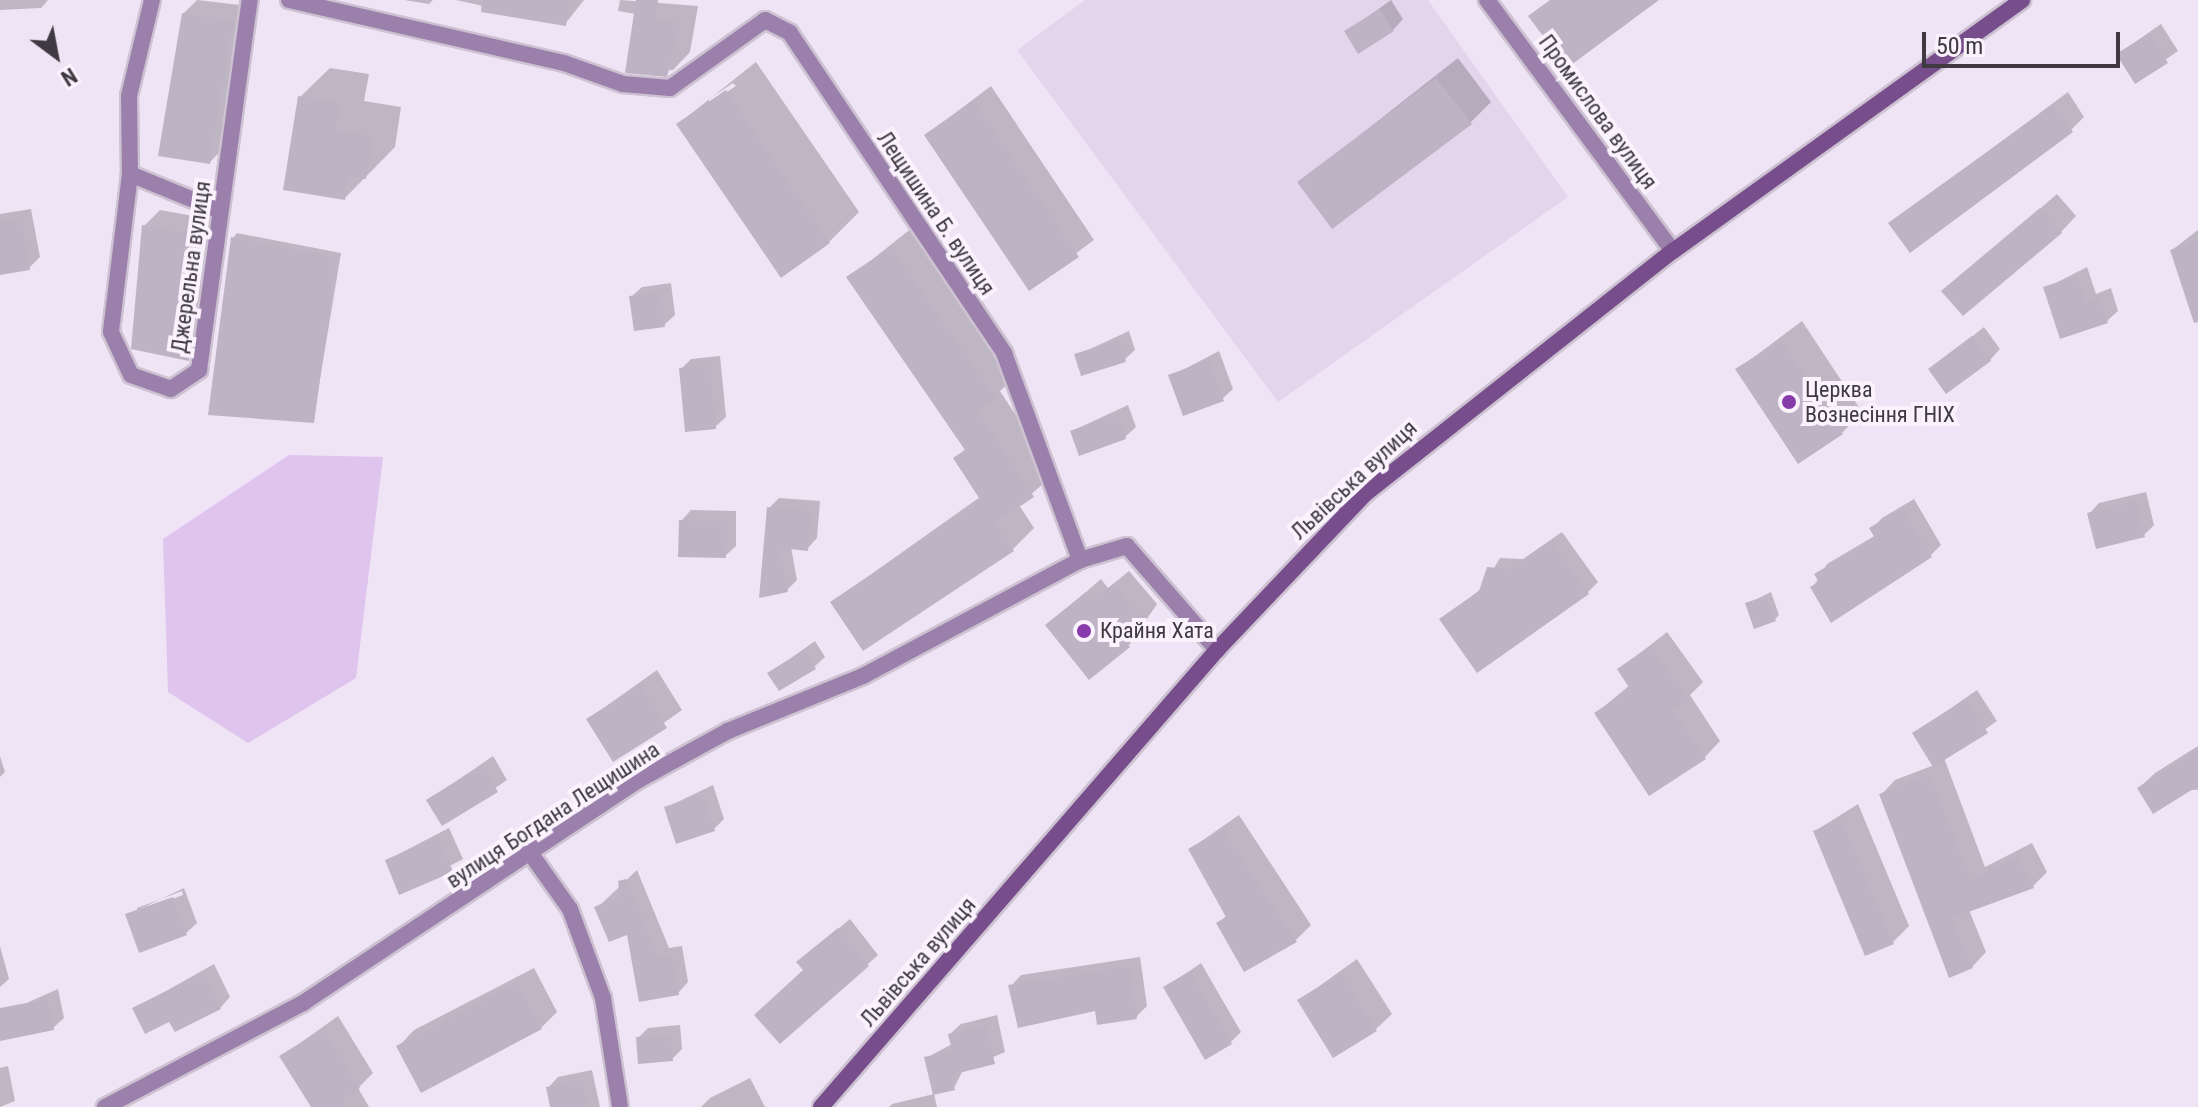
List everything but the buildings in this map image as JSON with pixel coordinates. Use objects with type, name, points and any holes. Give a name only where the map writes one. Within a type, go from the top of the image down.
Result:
[{"type":"main road","name":"Львівська вулиця","points":[[821,1107],[1217,650],[1365,494],[1673,251],[2022,0]]},
{"type":"street","name":"Джерельна вулиця","points":[[152,0],[129,96],[130,174],[111,332],[131,375],[171,389],[199,370],[250,0]]},
{"type":"street","name":"Лещишина Б. вулиця","points":[[289,0],[564,63],[623,84],[670,88],[765,20],[790,33],[1004,353],[1080,560]]},
{"type":"street","name":"Промислова вулиця","points":[[1487,0],[1673,251]]},
{"type":"street","points":[[130,174],[220,211]]},
{"type":"street","points":[[1080,560],[1127,546],[1217,650]]},
{"type":"street","name":"вулиця Богдана Лещишина","points":[[105,1107],[303,1003],[533,857],[637,781],[728,731],[863,676],[1080,560]]},
{"type":"street","points":[[533,857],[570,909],[603,998],[620,1107]]},
{"type":"shaded area","points":[[1085,0],[1428,0],[1568,197],[1278,402],[1017,50]]},
{"type":"shaded area","points":[[289,455],[383,457],[356,678],[248,743],[168,692],[163,539]]},
{"type":"place","name":"Церква Вознесіння ГНІХ","points":[[1789,402]]},
{"type":"place","name":"Крайня Хата","points":[[1084,631]]}]
